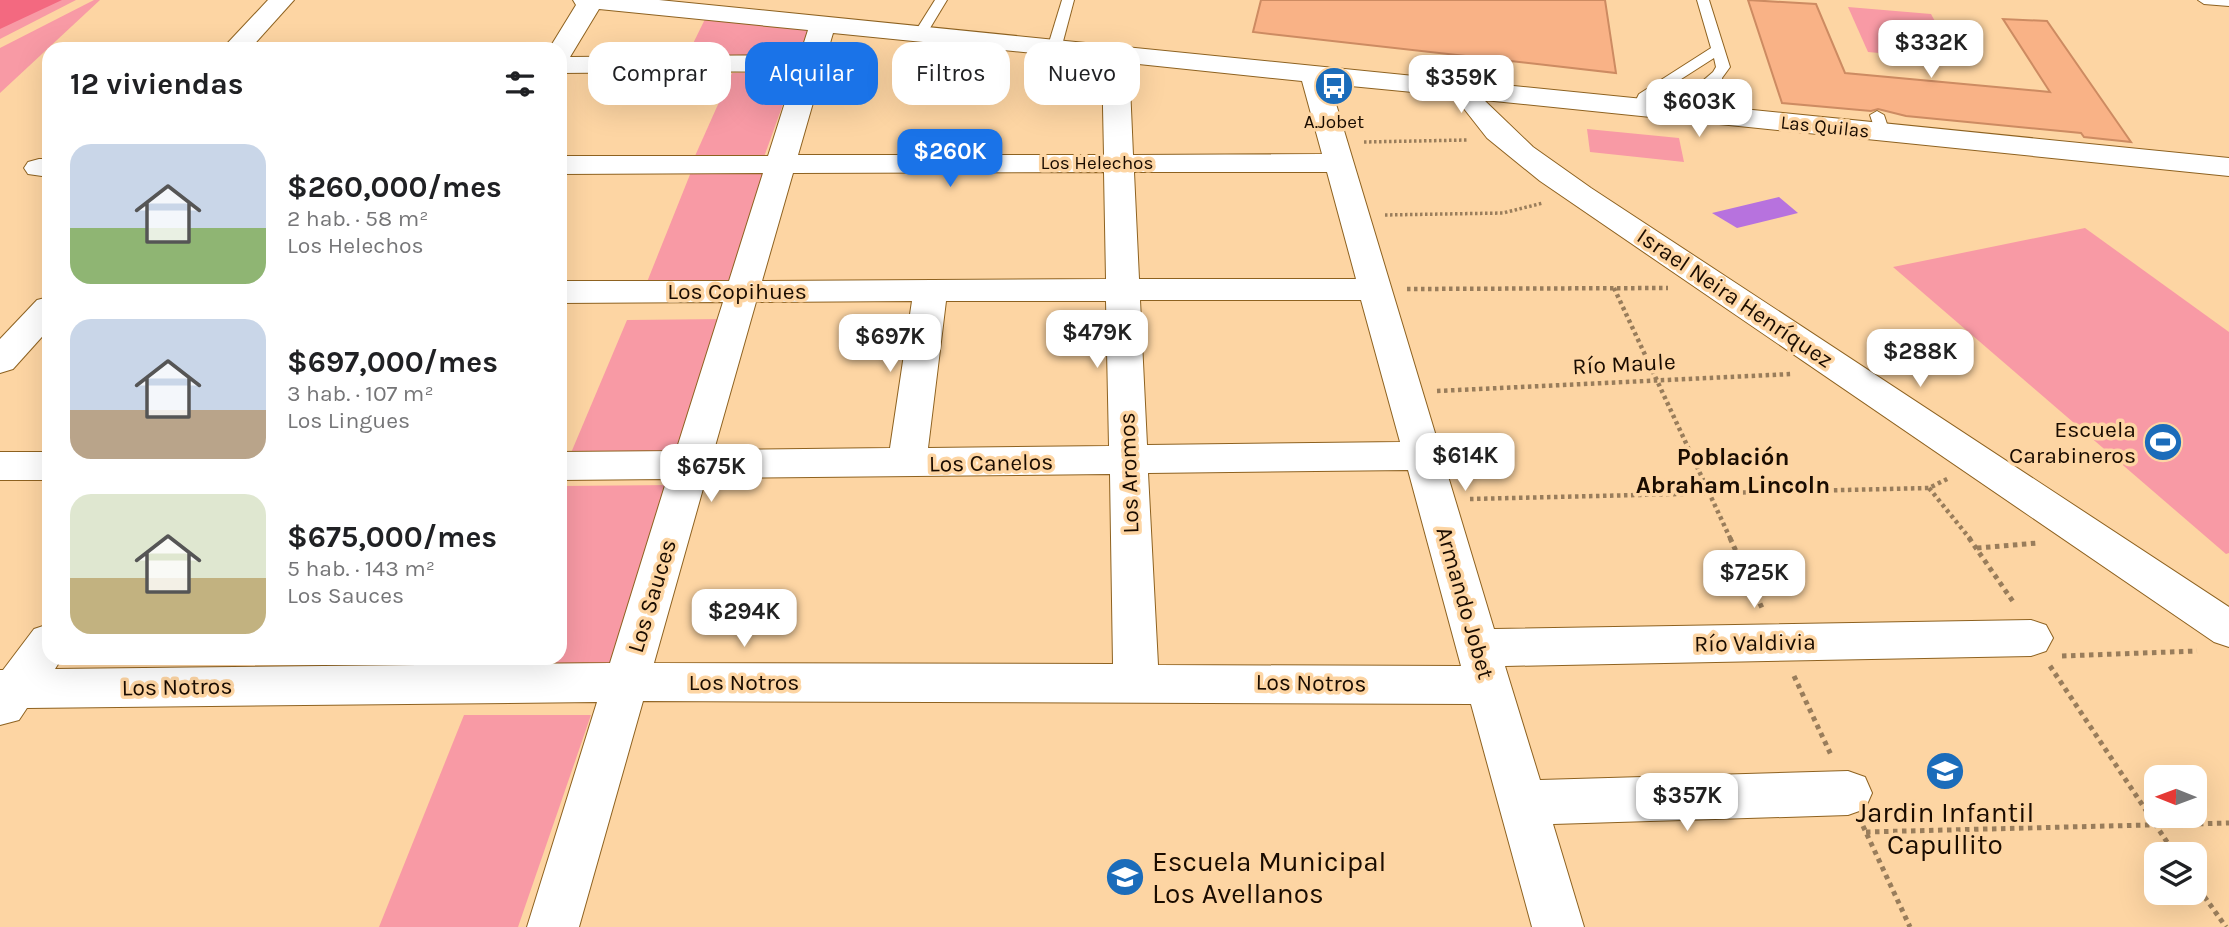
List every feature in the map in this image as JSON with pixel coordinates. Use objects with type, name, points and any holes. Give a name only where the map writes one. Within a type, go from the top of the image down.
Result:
[{"type":"street","points":[[242,42],[282,0]]},
{"type":"street","name":"Las Quilas","points":[[585,0],[1024,46]]},
{"type":"street","points":[[565,42],[591,0]]},
{"type":"street","name":"Los Sauces","points":[[817,42],[822,25]]},
{"type":"street","points":[[845,42],[850,28]]},
{"type":"street","name":"Las Quilas","points":[[1140,58],[1723,117],[1880,124],[2229,167]]},
{"type":"street","points":[[567,65],[745,64]]},
{"type":"street","name":"Armando Jobet","points":[[1314,76],[1558,927]]},
{"type":"street","name":"Israel Neira Henríquez","points":[[1464,91],[1477,113],[1503,138],[1718,288],[2092,539],[2216,639]]},
{"type":"street","name":"Los Sauces","points":[[553,927],[798,105]]},
{"type":"street","name":"Los Aromos","points":[[1117,105],[1136,682]]},
{"type":"street","name":"Los Helechos","points":[[567,166],[1119,163],[1336,152]]},
{"type":"street","name":"Los Copihues","points":[[567,292],[1375,289]]},
{"type":"street","points":[[907,464],[930,291]]},
{"type":"street","points":[[0,361],[42,316]]},
{"type":"street","name":"Los Canelos","points":[[567,466],[1128,462],[1423,456]]},
{"type":"street","points":[[0,466],[42,466]]},
{"type":"street","name":"Río Valdivia","points":[[1483,666],[2038,647]]},
{"type":"street","points":[[5,696],[42,651]]},
{"type":"street","name":"Los Notros","points":[[5,696],[626,682],[1136,682],[1483,666]]},
{"type":"street","points":[[1523,803],[1857,812]]},
{"type":"lane","points":[[919,35],[942,0]]},
{"type":"lane","points":[[1056,42],[1068,0]]},
{"type":"lane","points":[[1680,112],[1686,101],[1717,80],[1723,67],[1703,0]]},
{"type":"lane","points":[[2204,0],[2229,2]]},
{"type":"lane","points":[[1639,108],[1644,97],[1718,49]]},
{"type":"lane","points":[[1717,80],[1723,117]]},
{"type":"path","points":[[1336,152],[1503,138]]},
{"type":"path","points":[[1354,215],[1503,213],[1582,194]]},
{"type":"path","points":[[1375,289],[1718,288]]},
{"type":"path","name":"Río Maule","points":[[1405,392],[1846,372]]},
{"type":"path","points":[[1436,500],[1929,488],[1978,464]]},
{"type":"path","points":[[1929,488],[1977,548],[2038,647],[2144,807]]},
{"type":"path","points":[[1977,548],[2092,539]]},
{"type":"path","points":[[2038,647],[2216,639]]},
{"type":"path","points":[[1857,812],[2144,826]]},
{"type":"path","points":[[2207,824],[2229,823]]},
{"type":"path","points":[[2207,901],[2225,927]]},
{"type":"shaded area","points":[[0,0],[76,0],[0,39]]},
{"type":"shaded area","points":[[0,0],[62,0],[0,29]]},
{"type":"shaded area","points":[[94,0],[100,0],[55,42],[42,42],[42,54],[0,93],[0,48]]},
{"type":"shaded area","points":[[1848,7],[1931,14],[1956,60],[1868,52]]},
{"type":"shaded area","points":[[706,17],[812,27],[807,42],[745,42],[745,60],[731,60],[731,42],[694,42]]},
{"type":"shaded area","points":[[732,73],[745,73],[745,105],[783,105],[764,157],[695,156],[718,105],[731,105]]},
{"type":"shaded area","points":[[1587,129],[1679,138],[1684,162],[1590,152]]},
{"type":"shaded area","points":[[691,172],[764,173],[730,280],[647,282]]},
{"type":"shaded area","points":[[1779,197],[1798,213],[1737,228],[1712,213]]},
{"type":"shaded area","name":"Escuela Carabineros","points":[[2085,228],[2229,332],[2229,553],[2226,554],[1893,267]]},
{"type":"shaded area","points":[[725,319],[680,460],[568,460],[627,320]]},
{"type":"shaded area","points":[[672,485],[609,668],[487,670],[489,665],[567,665],[567,486]]},
{"type":"shaded area","points":[[464,715],[591,715],[518,927],[379,927]]},
{"type":"building","points":[[1261,0],[1605,0],[1616,73],[1253,32]]},
{"type":"building","points":[[1748,0],[1816,4],[1845,73],[2050,92],[2003,19],[2047,21],[2131,142],[2084,137],[2081,133],[1906,116],[1878,109],[1871,111],[1782,103]]},
{"type":"place","name":"A.Jobet","points":[[1334,86]]},
{"type":"place","name":"Escuela Carabineros","points":[[2163,442]]},
{"type":"place","name":"Jardin Infantil Capullito","points":[[1945,771]]},
{"type":"place","name":"Escuela Municipal Los Avellanos","points":[[1125,877]]},
{"type":"district","name":"Población Abraham Lincoln","points":[[1733,471]]}]
